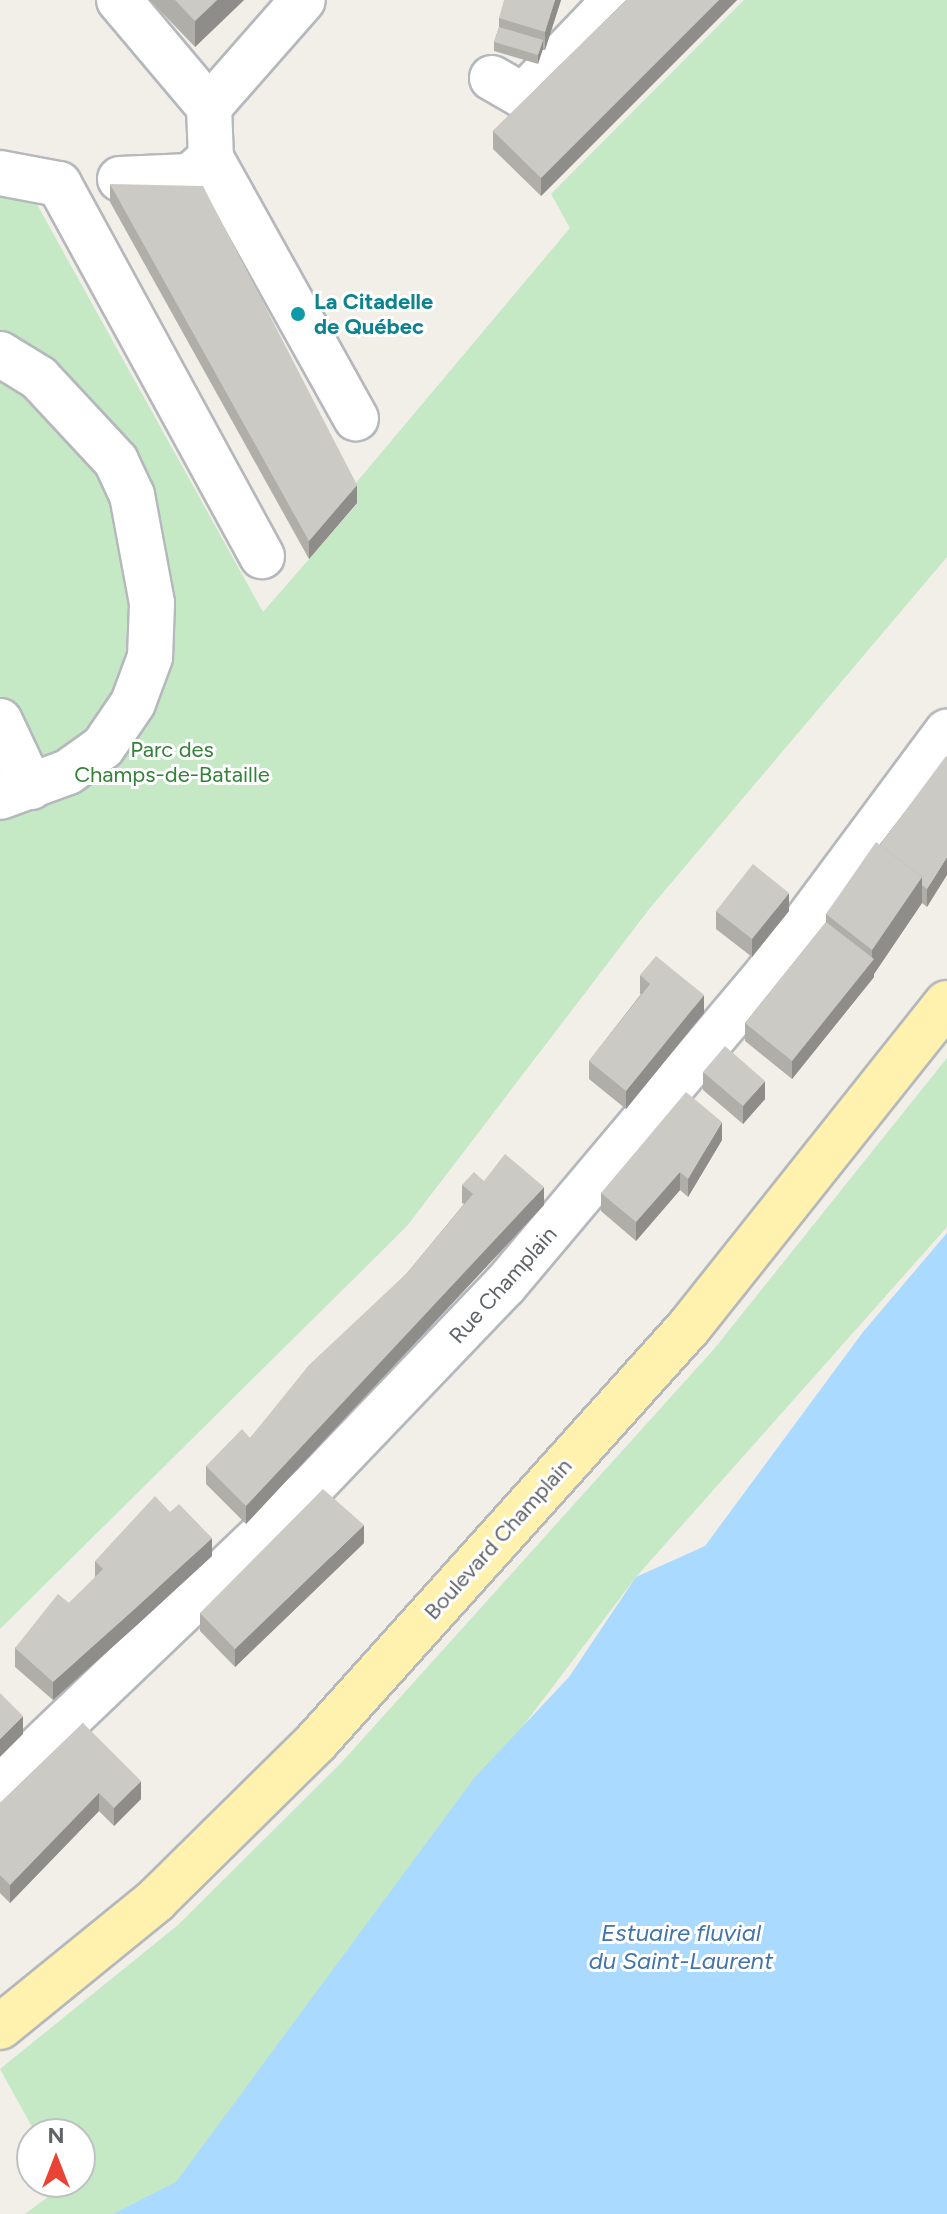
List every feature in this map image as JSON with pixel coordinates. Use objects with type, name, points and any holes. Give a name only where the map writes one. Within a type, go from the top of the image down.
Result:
[{"type":"main road","name":"Boulevard Champlain","points":[[0,2027],[156,1900],[317,1741],[689,1327],[947,1003]]},
{"type":"street","points":[[119,0],[209,107],[211,158],[356,418]]},
{"type":"street","points":[[209,107],[303,0]]},
{"type":"street","points":[[492,78],[523,96],[615,0]]},
{"type":"street","points":[[120,179],[190,176],[211,158]]},
{"type":"street","points":[[0,173],[59,184],[262,556]]},
{"type":"street","points":[[0,354],[50,388],[116,461],[132,495],[152,603],[150,657],[133,703],[103,747],[16,792],[0,721]]},
{"type":"street","name":"Rue Champlain","points":[[0,1785],[319,1481],[505,1285],[767,974],[947,732]]},
{"type":"green space","name":"Parc des Champs-de-Bataille","points":[[744,0],[947,0],[947,557],[650,908],[407,1226],[0,1629],[0,197],[34,199],[263,612],[357,504],[350,490],[570,228],[551,194]]},
{"type":"green space","points":[[947,1058],[947,1227],[636,1577],[176,2183],[113,2214],[25,2214],[46,2198],[96,2198],[96,2118],[27,2118],[0,2069],[178,1925],[341,1763],[714,1349]]},
{"type":"water","name":"Estuaire fluvial du Saint-Laurent","points":[[947,1233],[947,2214],[113,2214],[176,2182],[475,1777],[569,1677],[636,1577],[705,1546],[863,1332]]},
{"type":"building","points":[[175,0],[217,0],[195,21]]},
{"type":"building","points":[[504,0],[555,0],[545,32],[499,18]]},
{"type":"building","points":[[626,0],[719,0],[541,178],[493,131]]},
{"type":"building","points":[[499,27],[543,40],[538,55],[494,42]]},
{"type":"building","points":[[110,184],[203,186],[357,485],[309,541]]},
{"type":"building","points":[[946,756],[947,857],[927,889],[922,885],[922,877],[880,845]]},
{"type":"building","points":[[876,842],[922,877],[872,950],[826,914]]},
{"type":"building","points":[[753,864],[789,893],[752,939],[716,911]]},
{"type":"building","points":[[826,922],[874,959],[792,1061],[745,1023]]},
{"type":"building","points":[[656,956],[704,995],[626,1091],[589,1061],[650,984],[640,975]]},
{"type":"building","points":[[725,1046],[765,1081],[743,1106],[703,1072]]},
{"type":"building","points":[[686,1092],[722,1122],[688,1179],[680,1172],[636,1222],[601,1193]]},
{"type":"building","points":[[505,1154],[544,1187],[246,1506],[206,1466],[242,1429],[250,1438],[309,1365],[407,1273],[473,1194],[462,1185],[474,1172],[484,1181]]},
{"type":"building","points":[[323,1489],[364,1525],[235,1649],[200,1613]]},
{"type":"building","points":[[155,1496],[170,1512],[179,1504],[212,1538],[53,1682],[15,1648],[58,1594],[69,1603],[103,1569],[95,1561]]},
{"type":"building","points":[[0,1693],[23,1716],[0,1739]]},
{"type":"building","points":[[83,1723],[141,1781],[114,1808],[99,1793],[10,1885],[0,1875],[0,1803]]},
{"type":"place","name":"La Citadelle de Québec","points":[[298,314]]}]
